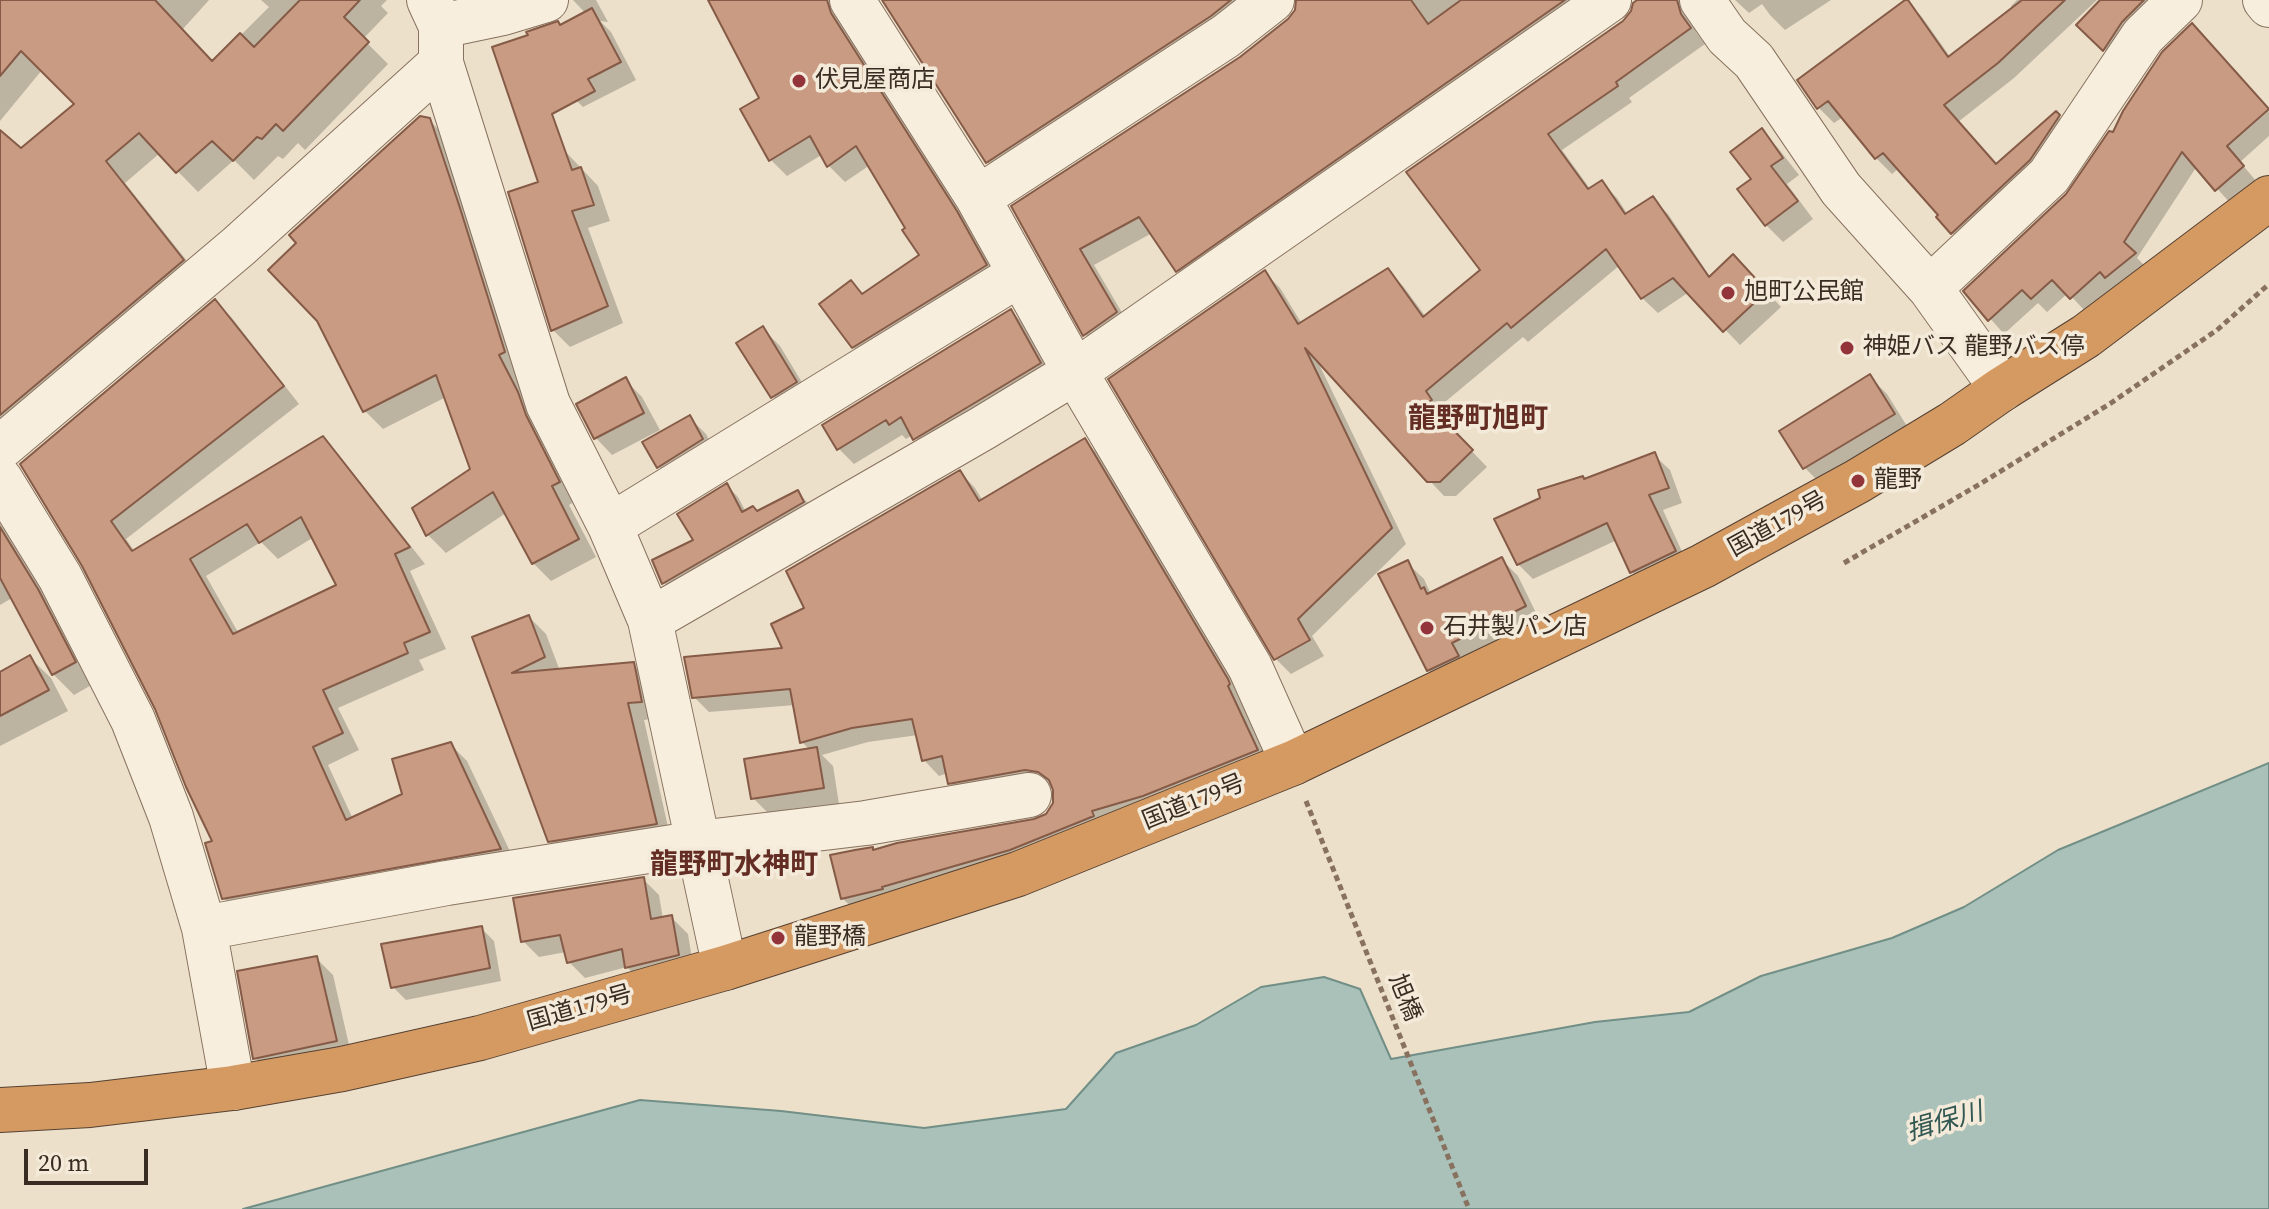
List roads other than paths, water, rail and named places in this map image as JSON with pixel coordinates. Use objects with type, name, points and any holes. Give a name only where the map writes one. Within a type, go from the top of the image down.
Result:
[{"type":"highway","name":"国道179号","points":[[0,1110],[90,1105],[233,1088],[342,1069],[480,1038],[725,968],[1300,782],[1858,481],[2086,336],[2269,198]]},
{"type":"street","points":[[0,448],[239,246],[437,30],[546,0]]},
{"type":"street","points":[[852,0],[978,198],[1075,372],[1250,667],[1300,782]]},
{"type":"street","points":[[978,198],[1226,36],[1272,0]]},
{"type":"street","points":[[650,620],[1075,372],[1609,0]]},
{"type":"street","points":[[1702,0],[1727,36],[1754,61],[1841,189],[1930,288],[2002,389]]},
{"type":"street","points":[[1930,288],[2049,176],[2143,36],[2180,0]]},
{"type":"street","points":[[2265,0],[2269,5]]},
{"type":"street","points":[[437,30],[548,404],[610,526],[650,620],[725,968]]},
{"type":"street","points":[[610,526],[1020,274]]},
{"type":"street","points":[[0,479],[60,577],[133,720],[171,817],[204,928],[233,1088]]},
{"type":"street","points":[[204,928],[447,883],[698,843],[866,823],[1029,795]]},
{"type":"water","name":"揖保川","points":[[2269,763],[2269,1209],[243,1209],[640,1100],[781,1111],[924,1128],[1066,1109],[1116,1053],[1196,1025],[1261,987],[1324,977],[1360,989],[1391,1059],[1595,1022],[1689,1012],[1761,976],[1892,938],[1964,907],[2058,850]]},
{"type":"place","name":"伏見屋商店","points":[[799,81]]},
{"type":"place","name":"旭町公民館","points":[[1728,293]]},
{"type":"place","name":"神姫バス 龍野バス停","points":[[1847,348]]},
{"type":"place","name":"龍野","points":[[1858,481]]},
{"type":"place","name":"石井製パン店","points":[[1427,628]]},
{"type":"place","name":"龍野橋","points":[[778,938]]},
{"type":"district","name":"龍野町旭町","points":[[1478,420]]},
{"type":"district","name":"龍野町水神町","points":[[734,866]]}]
